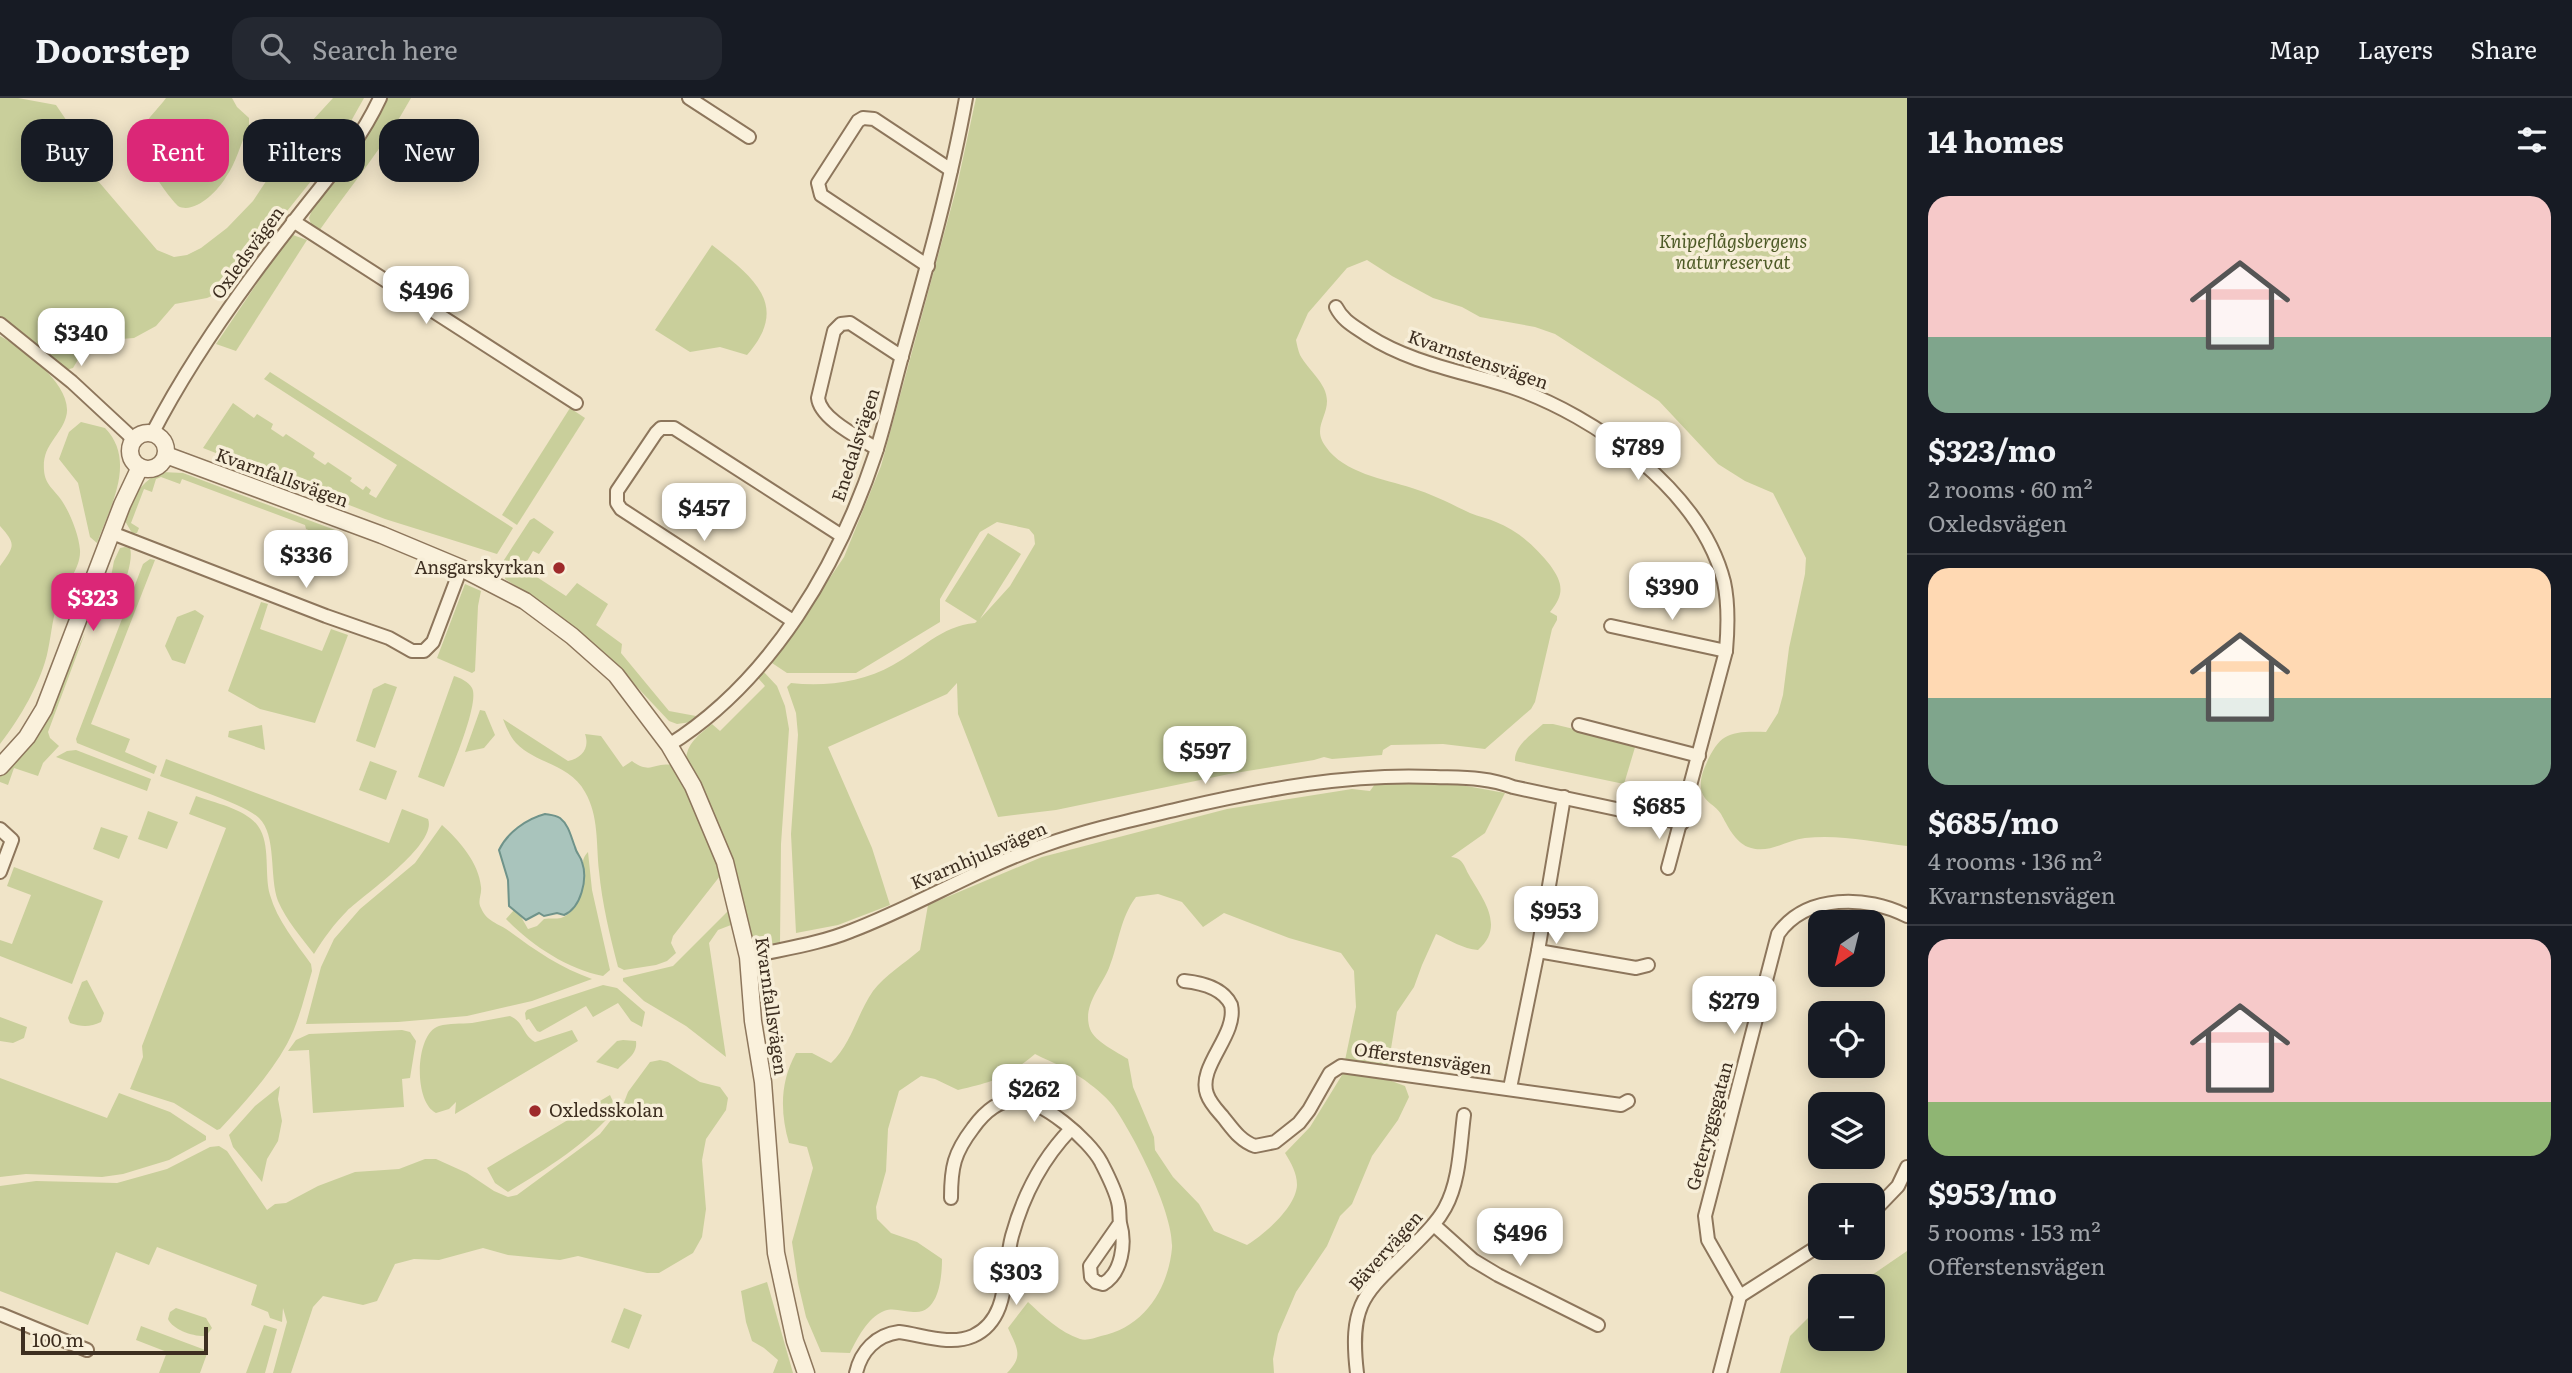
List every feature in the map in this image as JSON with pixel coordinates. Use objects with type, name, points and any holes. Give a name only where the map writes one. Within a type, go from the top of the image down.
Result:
[{"type":"street","name":"Oxledsvägen","points":[[152,434],[191,368],[249,281],[351,149],[380,98]]},
{"type":"street","points":[[689,98],[749,137]]},
{"type":"street","name":"Enedalsvägen","points":[[670,745],[728,698],[764,662],[828,566],[842,536],[877,449],[928,266],[967,98]]},
{"type":"street","points":[[928,266],[821,195],[818,183],[858,121],[868,117],[874,118],[951,170]]},
{"type":"street","points":[[293,221],[576,403]]},
{"type":"street","name":"Kvarnstensvägen","points":[[1336,307],[1342,319],[1387,346],[1417,360],[1536,396],[1587,424],[1638,460],[1677,498],[1712,549],[1724,583],[1727,607],[1726,651],[1668,868]]},
{"type":"street","points":[[877,449],[826,415],[819,405],[818,398],[834,331],[841,324],[850,323],[902,357]]},
{"type":"street","points":[[0,324],[72,382],[134,442]]},
{"type":"street","points":[[793,621],[621,509],[615,498],[617,491],[656,433],[662,428],[674,429],[842,536]]},
{"type":"street","points":[[152,434],[163,442],[166,455],[156,467],[148,469],[140,467],[131,456],[134,442],[142,435],[152,434]]},
{"type":"street","name":"Kvarnfallsvägen","points":[[166,455],[461,568],[525,601],[572,635],[616,676],[670,745],[693,786],[724,862],[748,957],[753,1021],[763,1082],[776,1254],[795,1341],[806,1373]]},
{"type":"street","points":[[0,767],[27,737],[44,709],[122,505],[140,467]]},
{"type":"street","points":[[111,533],[389,638],[419,652],[429,648],[433,642],[461,568]]},
{"type":"street","points":[[1611,625],[1726,651]]},
{"type":"street","points":[[1579,725],[1699,756]]},
{"type":"street","name":"Kvarnhjulsvägen","points":[[748,957],[851,932],[1046,844],[1140,818],[1258,792],[1367,777],[1491,779],[1682,823]]},
{"type":"street","name":"Offerstensvägen","points":[[1510,1088],[1538,950],[1564,797]]},
{"type":"street","points":[[0,829],[12,840],[0,872]]},
{"type":"street","name":"Geteryggsgatan","points":[[1740,1296],[1709,1240],[1705,1216],[1778,934],[1800,913],[1815,906],[1842,901],[1874,904],[1907,916]]},
{"type":"street","points":[[1538,950],[1636,968],[1648,965]]},
{"type":"street","name":"Offerstensvägen","points":[[1184,981],[1196,982],[1220,991],[1231,1005],[1231,1022],[1207,1075],[1205,1087],[1210,1100],[1239,1137],[1255,1146],[1275,1142],[1306,1116],[1330,1073],[1341,1066],[1621,1105],[1628,1101]]},
{"type":"street","points":[[951,1198],[951,1170],[957,1151],[983,1114],[1005,1101],[1019,1099],[1049,1113],[1071,1129],[1100,1160],[1118,1202],[1121,1223]]},
{"type":"street","name":"Bävervägen","points":[[1357,1373],[1354,1328],[1363,1298],[1434,1225],[1446,1207],[1456,1180],[1464,1115]]},
{"type":"street","points":[[856,1373],[870,1345],[891,1333],[954,1341],[973,1336],[986,1327],[996,1315],[1001,1301],[1012,1237],[1030,1192],[1055,1146],[1071,1129]]},
{"type":"street","points":[[1885,1200],[1898,1186],[1907,1167]]},
{"type":"street","points":[[1434,1225],[1474,1260],[1497,1275],[1598,1325]]},
{"type":"street","points":[[1720,1373],[1740,1296],[1808,1253]]},
{"type":"street","points":[[0,1314],[87,1350]]},
{"type":"green space","points":[[0,98],[18,98],[56,105],[66,119],[21,119],[21,182],[99,182],[157,250],[174,257],[187,255],[201,248],[227,228],[253,201],[266,182],[310,182],[223,291],[207,298],[175,304],[156,326],[134,338],[108,340],[85,348],[73,368],[66,370],[0,318]]},
{"type":"green space","points":[[166,98],[232,98],[249,119],[243,119],[243,141],[229,172],[229,119],[150,118]]},
{"type":"green space","points":[[333,98],[364,98],[352,119],[314,119]]},
{"type":"green space","points":[[386,98],[411,98],[398,119],[379,119],[379,149],[365,168],[365,134]]},
{"type":"green space","name":"Knipeflågsbergens naturreservat","points":[[976,98],[1907,98],[1907,846],[1818,837],[1755,849],[1743,845],[1735,837],[1719,811],[1703,795],[1703,772],[1720,741],[1742,732],[1766,732],[1778,713],[1783,695],[1806,558],[1773,493],[1745,481],[1718,464],[1659,401],[1555,334],[1535,327],[1480,317],[1462,307],[1433,298],[1367,260],[1347,268],[1308,313],[1296,340],[1303,361],[1321,382],[1326,394],[1326,407],[1320,429],[1322,441],[1334,456],[1354,469],[1427,493],[1504,525],[1526,540],[1550,565],[1560,583],[1558,600],[1550,612],[1557,616],[1557,620],[1552,629],[1531,709],[1485,749],[1443,744],[1391,745],[1383,750],[1382,755],[1332,759],[1324,757],[1056,810],[998,817],[958,714],[957,683],[947,694],[828,747],[872,848],[890,905],[838,925],[796,933],[791,834],[798,735],[796,713],[787,687],[791,683],[830,684],[869,676],[893,665],[941,634],[975,623],[977,621],[945,601],[988,533],[1021,554],[980,619],[1010,586],[1035,544],[1034,535],[1029,529],[997,522],[980,532],[940,599],[940,622],[856,673],[787,673],[772,663],[844,557],[881,466],[957,186]]},
{"type":"green space","points":[[160,182],[223,182],[205,200],[184,208],[178,206]]},
{"type":"green space","points":[[333,182],[355,182],[319,231],[309,218]]},
{"type":"green space","points":[[293,235],[307,240],[236,351],[216,344],[287,239]]},
{"type":"green space","points":[[712,245],[753,281],[766,307],[766,321],[760,337],[747,355],[720,347],[690,352],[655,330]]},
{"type":"green space","points":[[0,336],[34,359],[45,370],[63,394],[67,405],[63,424],[48,448],[44,470],[48,483],[71,518],[78,538],[80,557],[55,612],[41,674],[15,724],[0,744],[0,566],[12,546],[0,526]]},
{"type":"green space","points":[[270,372],[513,528],[497,554],[385,519],[203,448],[233,403],[254,418],[257,414],[273,424],[271,429],[283,437],[286,434],[315,453],[313,457],[325,465],[328,462],[352,478],[350,481],[363,490],[366,486],[371,490],[369,494],[376,498],[397,465],[264,379]]},
{"type":"green space","points":[[570,408],[585,418],[517,525],[502,515]]},
{"type":"green space","points":[[81,422],[105,428],[119,455],[118,484],[97,543],[90,537],[78,483],[59,459],[69,432]]},
{"type":"green space","points":[[162,472],[183,473],[335,530],[345,545],[306,529],[305,525],[182,479],[180,484],[161,477],[156,479],[152,492],[144,489],[131,523],[139,528],[137,533],[132,533],[125,521],[133,498],[148,480]]},
{"type":"green space","points":[[534,518],[554,532],[539,554],[533,551],[523,568],[566,596],[577,583],[608,604],[596,625],[622,644],[621,653],[669,711],[696,716],[691,722],[677,724],[669,721],[606,654],[543,603],[505,579],[504,560]]},
{"type":"green space","points":[[120,548],[130,548],[131,555],[128,574],[107,618],[98,615],[112,588],[109,587],[114,561]]},
{"type":"green space","points":[[150,559],[155,560],[91,724],[130,739],[125,752],[157,766],[154,774],[77,743],[76,739],[143,564]]},
{"type":"green space","points":[[465,584],[481,591],[475,671],[472,673],[437,658]]},
{"type":"green space","points":[[261,602],[268,604],[260,629],[322,651],[331,629],[348,635],[315,723],[260,709],[228,691]]},
{"type":"green space","points":[[195,610],[204,616],[185,664],[172,660],[165,646],[177,617]]},
{"type":"green space","points":[[85,633],[48,732],[50,738],[59,746],[43,763],[38,776],[14,768],[8,785],[0,782],[0,777],[17,761],[42,727]]},
{"type":"green space","points":[[763,671],[777,686],[785,706],[789,729],[781,844],[780,944],[762,945],[748,935],[686,762],[688,750],[698,736],[712,724],[720,731],[765,686],[758,678]]},
{"type":"green space","points":[[454,676],[468,683],[473,696],[464,736],[444,787],[418,777]]},
{"type":"green space","points":[[385,683],[397,687],[375,748],[356,741],[373,689]]},
{"type":"green space","points":[[480,710],[485,711],[495,735],[484,748],[465,752]]},
{"type":"green space","points":[[503,719],[568,761],[584,752],[585,734],[601,736],[623,767],[632,761],[649,768],[675,766],[708,838],[720,876],[673,936],[671,943],[676,953],[667,961],[624,970],[618,967],[602,895],[595,820],[585,792],[571,775],[533,756],[516,743]]},
{"type":"green space","points":[[1543,724],[1553,724],[1636,744],[1624,784],[1515,761],[1517,750]]},
{"type":"green space","points":[[262,725],[265,750],[228,737],[229,731]]},
{"type":"green space","points":[[76,750],[151,779],[147,791],[56,757]]},
{"type":"green space","points":[[166,759],[389,843],[402,809],[428,819],[428,829],[412,855],[342,916],[314,954],[278,901],[271,845],[265,825],[251,812],[227,800],[160,776]]},
{"type":"green space","points":[[370,761],[397,771],[386,800],[359,790]]},
{"type":"green space","points":[[1375,784],[1461,785],[1505,793],[1485,833],[1451,857],[1463,863],[1485,903],[1491,922],[1490,931],[1478,950],[1436,934],[1414,987],[1397,1012],[1386,1079],[1405,1086],[1409,1097],[1398,1120],[1372,1156],[1352,1204],[1340,1216],[1327,1246],[1296,1292],[1278,1334],[1273,1359],[1274,1373],[1007,1373],[1017,1357],[1008,1328],[1028,1302],[1059,1328],[1080,1339],[1116,1332],[1141,1316],[1151,1305],[1165,1278],[1172,1248],[1167,1215],[1160,1196],[1142,1155],[1114,1107],[1085,1080],[1035,1054],[1007,1074],[981,1084],[958,1090],[935,1079],[921,1076],[899,1091],[888,1129],[886,1171],[876,1207],[877,1219],[891,1233],[917,1242],[942,1259],[938,1292],[930,1306],[924,1310],[888,1310],[878,1314],[863,1329],[850,1353],[821,1352],[806,1317],[792,1242],[813,1168],[807,1147],[789,1143],[783,1109],[784,1086],[796,1053],[812,1053],[831,1063],[838,1055],[873,991],[889,974],[920,950],[928,905],[1042,857],[1227,809],[1352,789],[1370,791]],"holes":[[[1158,894],[1182,902],[1203,927],[1224,913],[1289,938],[1341,953],[1354,971],[1356,1007],[1342,1075],[1310,1127],[1285,1153],[1297,1181],[1291,1202],[1270,1227],[1247,1245],[1214,1231],[1199,1204],[1173,1177],[1155,1150],[1154,1137],[1133,1087],[1128,1059],[1097,1038],[1088,1021],[1090,1005],[1109,968],[1123,922],[1136,897]]]},
{"type":"green space","points":[[196,796],[238,811],[258,826],[265,841],[268,887],[273,904],[311,964],[312,971],[287,1044],[265,1078],[217,1130],[174,1103],[130,1089],[143,1057],[142,1046],[226,828],[189,814]]},
{"type":"green space","points":[[148,811],[178,822],[167,849],[138,839]]},
{"type":"green space","points":[[442,825],[461,845],[476,869],[481,887],[480,905],[483,913],[549,958],[592,979],[532,1001],[467,1016],[398,1022],[306,1024],[321,967],[334,939],[360,909],[415,863]]},
{"type":"green space","points":[[101,827],[128,836],[119,859],[93,849]]},
{"type":"green space","points":[[588,852],[592,890],[610,970],[603,976],[576,968],[550,955],[506,919],[514,910],[528,929],[537,926],[544,919],[566,916],[580,896],[584,879],[583,862]]},
{"type":"green space","points":[[14,867],[103,901],[72,984],[0,956],[0,940],[12,944],[31,895],[7,886]]},
{"type":"green space","points":[[728,911],[731,925],[718,930],[709,943],[726,1057],[686,1026],[644,1001],[623,978],[673,966]]},
{"type":"green space","points":[[87,980],[104,1013],[101,1022],[86,1026],[70,1023],[68,1018],[82,982]]},
{"type":"green space","points":[[603,985],[617,988],[645,1012],[642,1027],[631,1021],[618,1003],[593,1017],[586,1006],[540,1032],[529,1019],[526,1020],[527,1010]]},
{"type":"green space","points":[[510,1016],[518,1021],[535,1042],[572,1030],[578,1041],[455,1114],[456,1102],[449,1109],[436,1113],[423,1096],[420,1068],[421,1054],[431,1031],[443,1025]]},
{"type":"green space","points":[[0,1017],[27,1027],[24,1038],[13,1043],[0,1041]]},
{"type":"green space","points":[[402,1030],[410,1032],[416,1041],[410,1078],[402,1079],[404,1107],[313,1113],[309,1050],[288,1051],[296,1040],[309,1034]]},
{"type":"green space","points":[[617,1041],[636,1041],[636,1046],[631,1057],[618,1069],[596,1062]]},
{"type":"green space","points":[[650,1062],[668,1062],[700,1082],[720,1087],[728,1098],[726,1110],[706,1139],[702,1160],[706,1209],[702,1237],[693,1253],[659,1273],[647,1273],[578,1256],[560,1260],[508,1255],[483,1248],[439,1260],[414,1259],[395,1264],[377,1301],[363,1305],[323,1296],[313,1307],[291,1373],[273,1373],[287,1322],[283,1308],[282,1322],[270,1318],[268,1312],[251,1305],[257,1285],[157,1247],[149,1265],[116,1252],[88,1325],[0,1291],[0,1186],[36,1181],[117,1183],[167,1169],[210,1147],[219,1146],[227,1151],[267,1210],[275,1204],[286,1203],[318,1186],[355,1172],[399,1169],[425,1159],[436,1159],[467,1173],[508,1197],[517,1195],[600,1134],[623,1105],[628,1092]]},
{"type":"green space","points":[[0,1078],[107,1118],[119,1093],[170,1112],[206,1136],[206,1140],[169,1160],[123,1174],[102,1177],[26,1174],[0,1177]]},
{"type":"green space","points":[[280,1086],[278,1099],[282,1121],[278,1141],[267,1159],[262,1182],[233,1147],[229,1135],[255,1106]]},
{"type":"green space","points":[[610,1095],[616,1108],[580,1144],[508,1192],[495,1183],[487,1168]]},
{"type":"green space","points":[[1907,1251],[1907,1373],[1780,1373],[1790,1336],[1808,1318],[1808,1351],[1885,1351],[1885,1274],[1873,1274]]},
{"type":"green space","points":[[767,1282],[793,1373],[773,1373],[778,1360],[752,1341],[746,1322],[741,1291]]},
{"type":"green space","points":[[176,1308],[206,1318],[212,1328],[206,1336],[179,1329],[168,1319],[170,1312]]},
{"type":"green space","points":[[624,1308],[642,1315],[629,1349],[611,1342]]},
{"type":"green space","points":[[264,1325],[277,1329],[265,1373],[246,1373]]},
{"type":"green space","points":[[141,1326],[208,1351],[200,1373],[159,1373],[167,1352],[136,1340]]},
{"type":"water","points":[[545,814],[560,818],[568,828],[584,869],[582,892],[575,906],[564,915],[557,913],[544,916],[539,913],[526,920],[509,906],[508,880],[499,850],[518,828]]},
{"type":"place","name":"Ansgarskyrkan","points":[[559,568]]},
{"type":"place","name":"Oxledsskolan","points":[[535,1111]]}]
